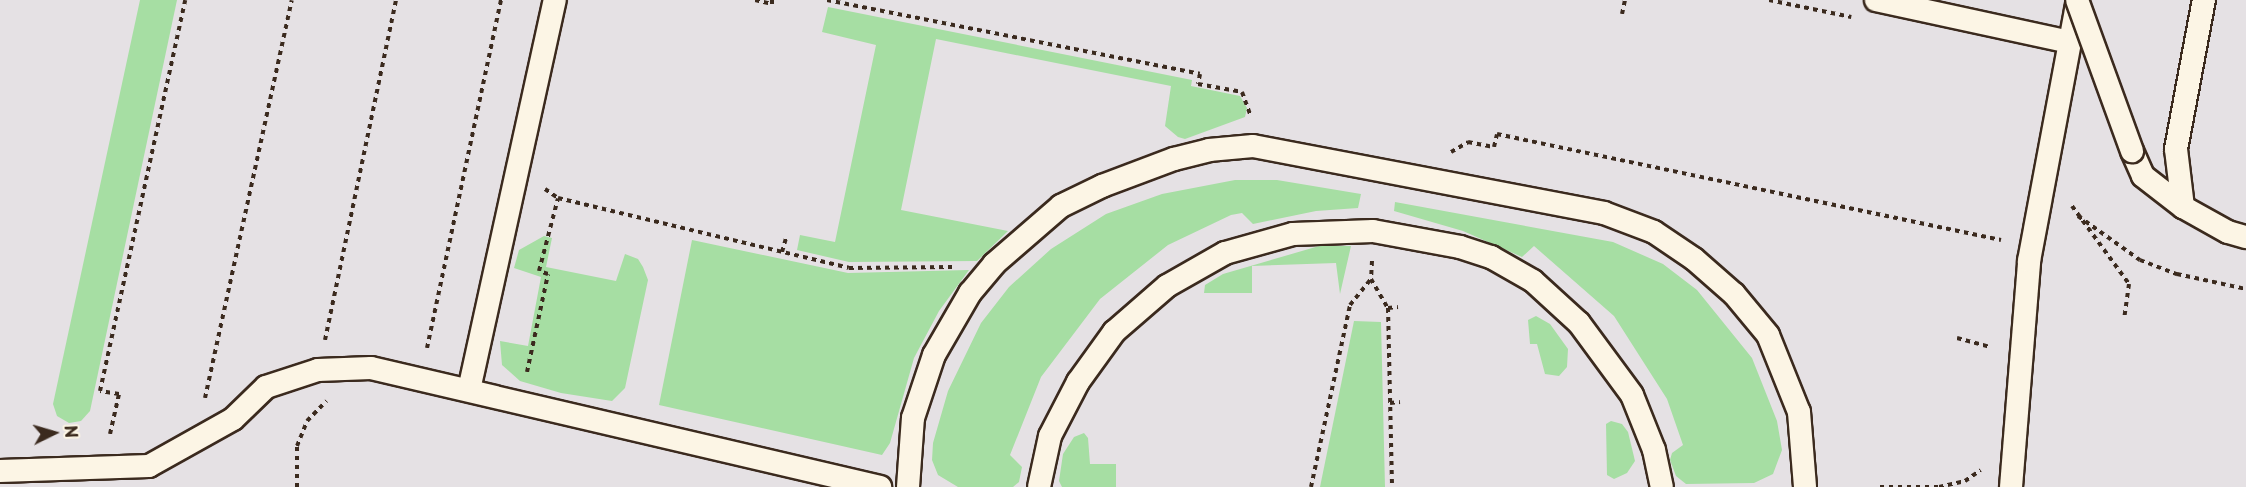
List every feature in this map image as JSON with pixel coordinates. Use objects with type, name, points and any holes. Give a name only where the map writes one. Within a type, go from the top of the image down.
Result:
[{"type":"lane","points":[[469,390],[555,0]]},
{"type":"lane","points":[[1876,0],[2071,42]]},
{"type":"lane","points":[[2011,487],[2029,261],[2078,0]]},
{"type":"lane","points":[[2078,0],[2143,176],[2183,207],[2228,232],[2246,237]]},
{"type":"lane","points":[[2183,207],[2176,149],[2204,0]]},
{"type":"lane","points":[[908,487],[913,418],[933,355],[970,293],[994,264],[1061,206],[1174,159],[1253,146],[1604,213],[1654,232],[1694,259],[1734,294],[1768,335],[1799,412],[1805,487]]},
{"type":"lane","points":[[1039,487],[1050,436],[1078,382],[1114,332],[1167,286],[1226,253],[1281,237],[1330,231],[1373,231],[1427,238],[1491,257],[1540,287],[1600,346],[1632,395],[1654,450],[1662,487]]},
{"type":"lane","points":[[0,471],[149,466],[233,419],[266,387],[318,370],[371,368],[880,487]]},
{"type":"path","points":[[100,435],[112,433],[119,394],[100,391],[185,0]]},
{"type":"path","points":[[195,441],[292,0]]},
{"type":"path","points":[[297,487],[297,446],[307,421],[328,399],[318,370],[396,0]]},
{"type":"path","points":[[420,379],[501,0]]},
{"type":"path","points":[[755,0],[772,4],[772,0]]},
{"type":"path","points":[[827,0],[1200,75],[1198,84],[1242,92],[1250,114]]},
{"type":"path","points":[[1622,14],[1625,0]]},
{"type":"path","points":[[1770,0],[1863,20]]},
{"type":"path","points":[[1447,154],[1468,142],[1494,147],[1497,134],[2011,243]]},
{"type":"path","points":[[2043,179],[2059,183],[2078,216],[2129,284],[2124,318]]},
{"type":"path","points":[[544,182],[545,188],[558,198],[849,268],[994,264]]},
{"type":"path","points":[[525,379],[548,274],[539,271],[558,198]]},
{"type":"path","points":[[2078,216],[2140,260],[2177,274],[2246,289]]},
{"type":"path","points":[[1373,231],[1371,279],[1388,308],[1392,487]]},
{"type":"path","points":[[782,252],[786,238]]},
{"type":"path","points":[[1311,487],[1350,305],[1371,279]]},
{"type":"path","points":[[1388,308],[1398,308]]},
{"type":"path","points":[[1957,338],[2002,350]]},
{"type":"path","points":[[1390,403],[1400,402]]},
{"type":"path","points":[[1880,487],[1939,487],[1965,481],[1986,467]]},
{"type":"shaded area","points":[[0,0],[2246,0],[2246,487],[0,487]]},
{"type":"green space","points":[[140,0],[177,0],[90,411],[81,421],[69,423],[57,416],[53,404]]},
{"type":"green space","points":[[828,7],[1192,80],[1191,86],[1240,96],[1247,108],[1245,117],[1185,139],[1178,137],[1165,126],[1171,86],[936,39],[901,210],[1008,231],[977,261],[849,262],[797,250],[800,235],[835,242],[876,45],[822,32]]},
{"type":"green space","points":[[1235,180],[1277,180],[1361,194],[1358,208],[1316,211],[1253,224],[1242,213],[1231,215],[1168,245],[1100,299],[1041,377],[1010,455],[1022,467],[1019,482],[1013,487],[958,487],[938,475],[932,460],[933,443],[948,391],[981,323],[1009,287],[1051,249],[1106,214],[1162,194]]},
{"type":"green space","points":[[1395,202],[1613,242],[1663,264],[1697,290],[1752,358],[1777,421],[1782,450],[1773,474],[1754,483],[1686,484],[1676,476],[1670,460],[1672,453],[1683,445],[1667,399],[1614,316],[1534,246],[1522,257],[1463,231],[1394,211]]},
{"type":"green space","points":[[544,236],[552,238],[546,267],[616,281],[625,254],[638,259],[643,267],[648,280],[625,388],[612,401],[561,393],[520,381],[502,365],[500,341],[528,346],[541,277],[514,268],[519,250]]},
{"type":"green space","points":[[692,240],[848,273],[969,270],[939,311],[914,358],[890,443],[882,455],[659,405]]},
{"type":"green space","points":[[1319,246],[1351,246],[1340,294],[1336,263],[1252,266],[1252,293],[1204,293],[1205,285],[1223,274]]},
{"type":"green space","points":[[1536,316],[1550,324],[1568,349],[1567,367],[1559,376],[1545,374],[1537,344],[1530,344],[1528,320]]},
{"type":"green space","points":[[1354,321],[1381,322],[1385,487],[1320,487]]},
{"type":"green space","points":[[1611,421],[1622,424],[1628,432],[1635,461],[1627,473],[1614,479],[1607,475],[1606,424]]},
{"type":"green space","points":[[1084,433],[1088,438],[1090,464],[1116,464],[1116,487],[1062,487],[1059,481],[1063,454],[1074,437]]}]
